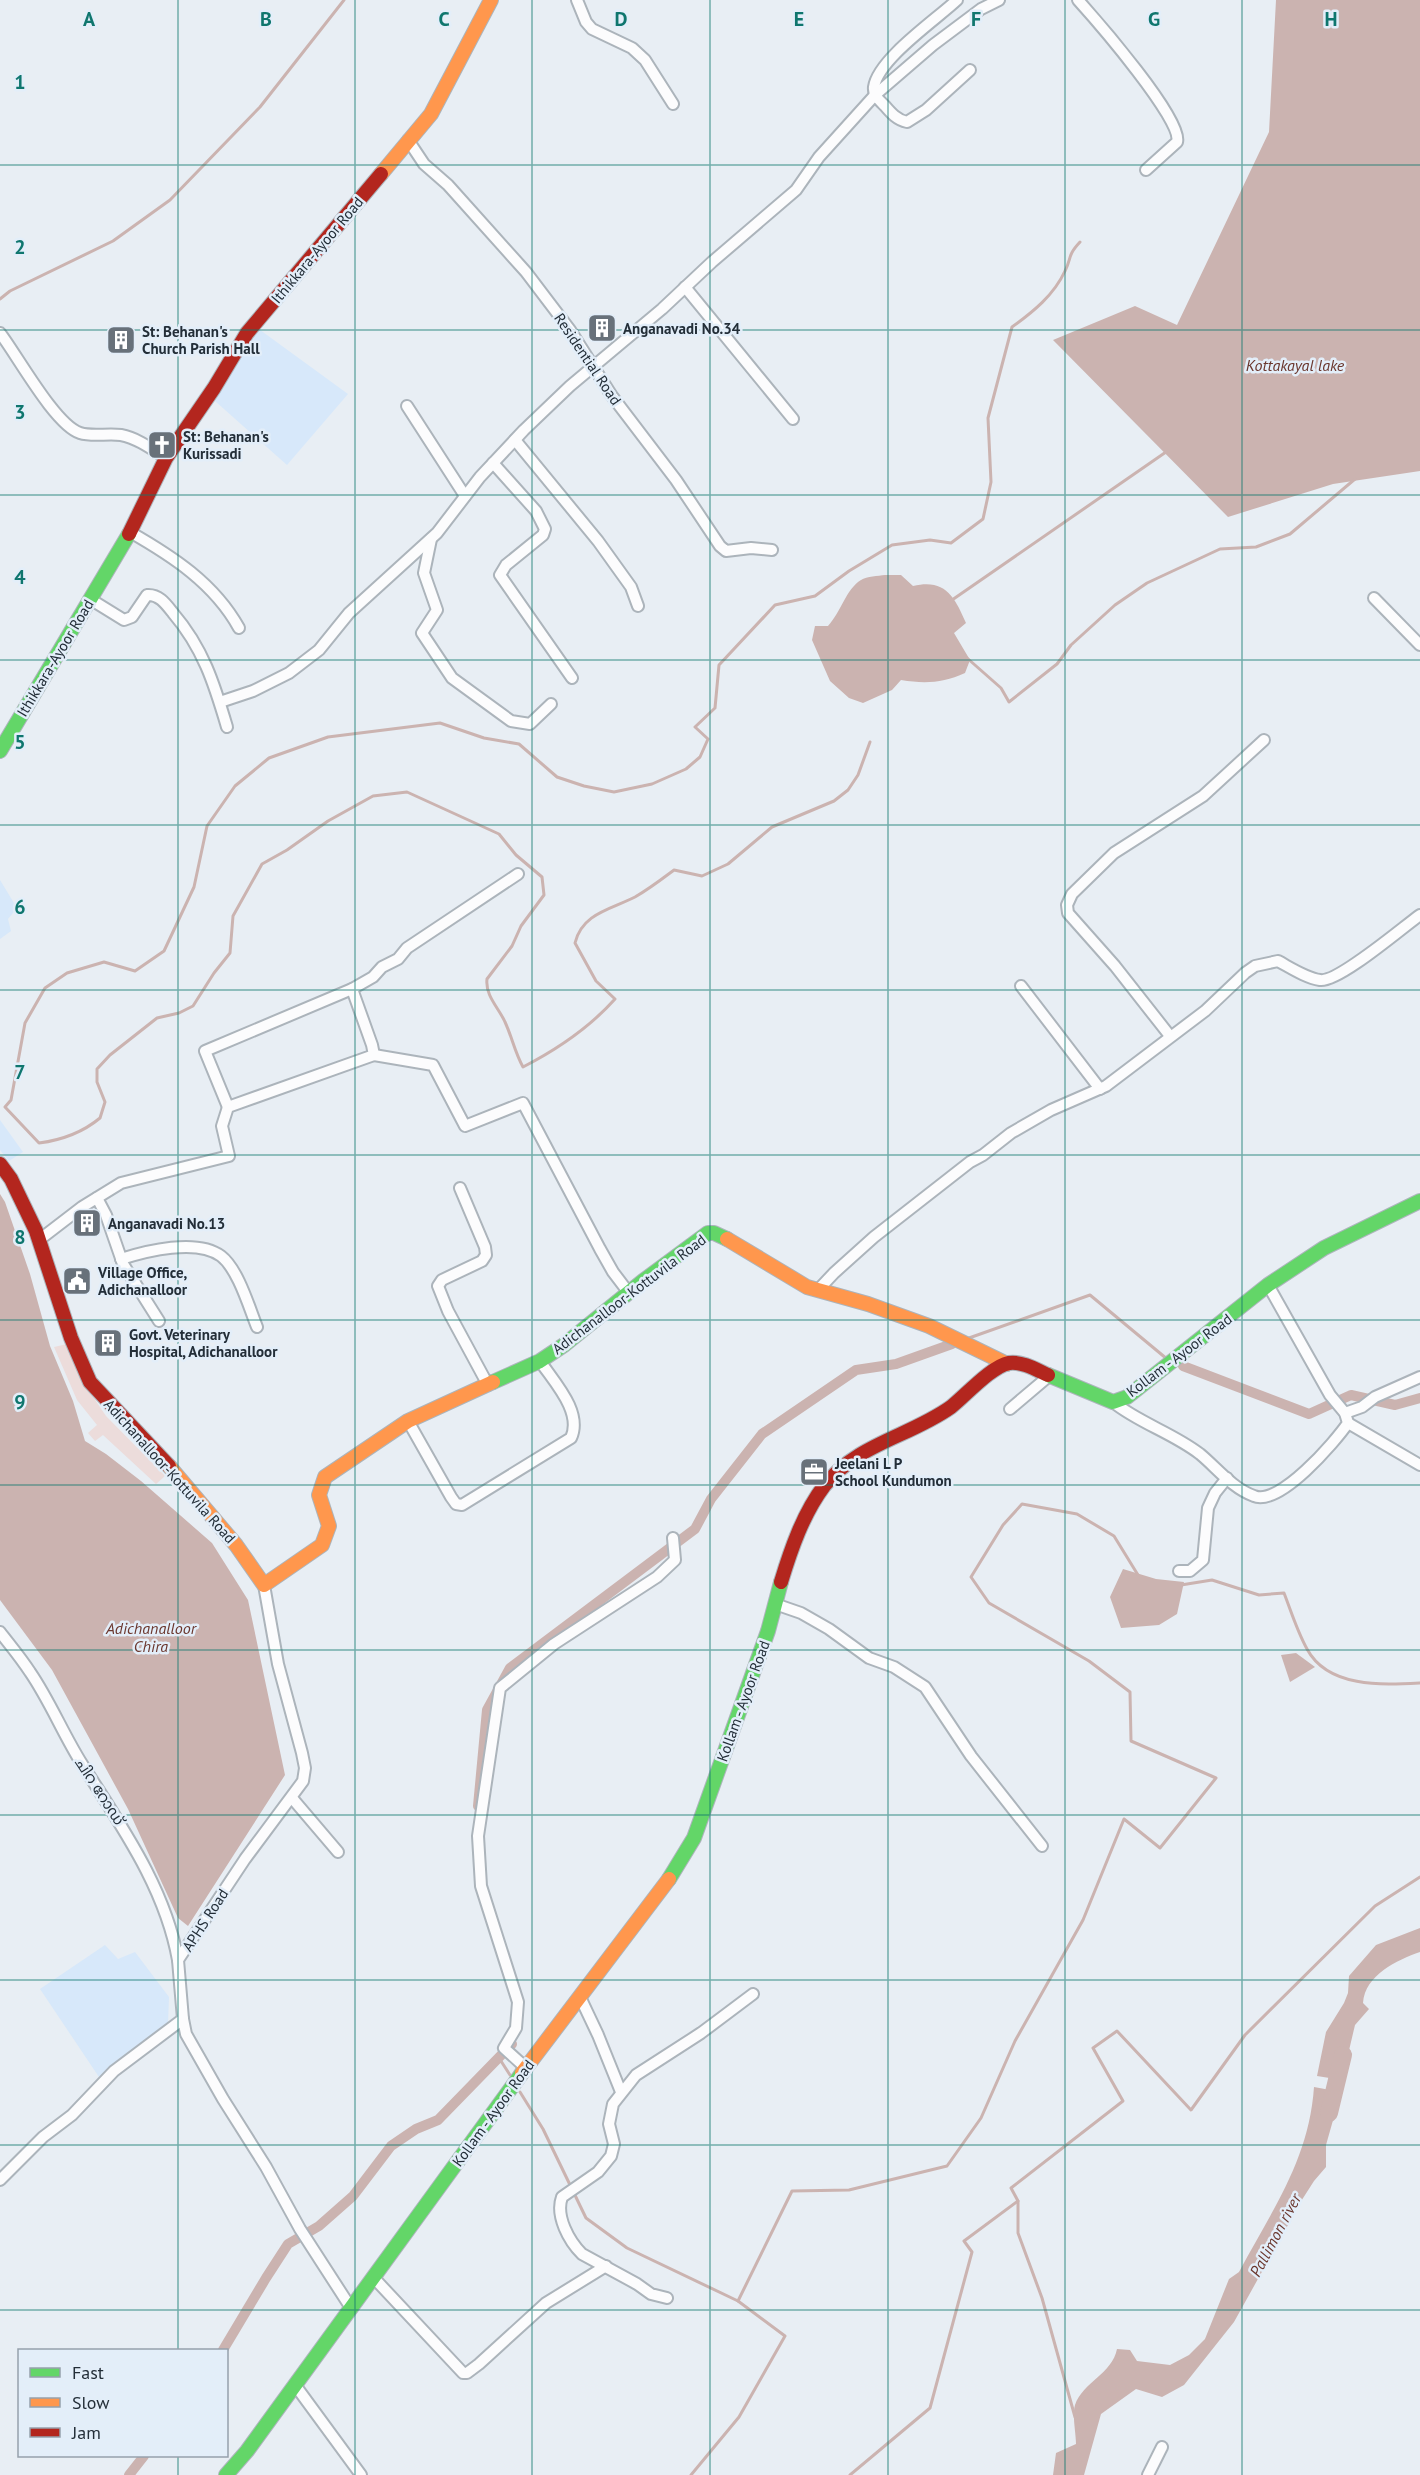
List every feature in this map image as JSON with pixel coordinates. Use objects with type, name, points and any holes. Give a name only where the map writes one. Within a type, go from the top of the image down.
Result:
[{"type":"main road","name":"Ithikkara-Ayoor Road","points":[[0,751],[130,532],[166,458],[214,388],[247,333],[431,114],[491,0]]},
{"type":"main road","name":"Adichanalloor-Kottuvila Road","points":[[0,1164],[11,1179],[39,1240],[71,1338],[90,1382],[177,1475],[236,1545],[264,1585],[322,1545],[330,1526],[319,1495],[326,1477],[364,1448],[408,1421],[540,1361],[564,1345],[694,1241],[708,1233],[714,1233],[742,1247],[768,1266],[807,1287],[868,1304],[929,1326],[1007,1364]]},
{"type":"main road","name":"Kollam - Ayoor Road","points":[[226,2475],[295,2385],[526,2068],[662,1891],[694,1838],[810,1508],[825,1485],[863,1452],[945,1411],[997,1369],[1007,1364],[1022,1364],[1113,1402],[1127,1397],[1268,1285],[1324,1248],[1420,1201]]},
{"type":"street","points":[[577,0],[586,22],[592,29],[632,48],[645,60],[673,104]]},
{"type":"street","points":[[957,0],[924,27],[882,69],[874,87],[874,95],[900,121],[906,122],[926,110],[970,70]]},
{"type":"street","points":[[220,702],[253,691],[289,673],[319,650],[349,612],[431,539],[465,496],[515,440],[594,366],[796,190],[826,148],[874,95],[933,45],[981,9],[999,0]]},
{"type":"street","points":[[1078,0],[1131,63],[1172,118],[1177,129],[1178,142],[1146,170]]},
{"type":"street","name":"Residential Road","points":[[408,140],[424,164],[448,186],[526,272],[594,366],[612,396],[676,480],[720,546],[726,550],[752,548],[772,550]]},
{"type":"street","points":[[685,287],[793,419]]},
{"type":"street","points":[[0,333],[28,378],[72,429],[89,435],[122,435],[166,458]]},
{"type":"street","points":[[406,406],[465,496]]},
{"type":"street","points":[[515,440],[598,541],[631,587],[638,606]]},
{"type":"street","points":[[493,464],[536,511],[545,529],[543,534],[506,565],[500,575],[572,678]]},
{"type":"street","points":[[130,532],[158,548],[209,588],[230,612],[238,628]]},
{"type":"street","points":[[431,539],[424,573],[437,610],[422,633],[452,678],[511,722],[530,724],[551,704]]},
{"type":"street","points":[[90,599],[124,620],[132,617],[147,595],[159,597],[189,631],[201,651],[227,727]]},
{"type":"street","points":[[1374,598],[1420,645]]},
{"type":"street","points":[[1170,1036],[1115,966],[1068,913],[1066,905],[1071,894],[1114,853],[1203,796],[1264,740]]},
{"type":"street","points":[[39,1240],[121,1183],[229,1156],[222,1126],[228,1107],[205,1051],[352,990],[373,977],[382,967],[398,959],[407,948],[518,874]]},
{"type":"street","points":[[818,1290],[874,1238],[950,1176],[1011,1133],[1051,1110],[1100,1089],[1205,1011],[1255,966],[1278,961],[1315,979],[1322,981],[1330,979],[1353,966],[1420,915]]},
{"type":"street","points":[[1021,986],[1100,1089]]},
{"type":"street","points":[[352,990],[374,1055]]},
{"type":"street","points":[[228,1107],[374,1055],[433,1065],[465,1126],[523,1103],[600,1249],[613,1272],[629,1293]]},
{"type":"street","points":[[460,1188],[485,1247],[486,1255],[482,1261],[442,1280],[438,1286],[448,1311],[488,1385]]},
{"type":"street","points":[[97,1198],[106,1215],[121,1259],[159,1321]]},
{"type":"street","points":[[121,1259],[147,1250],[183,1247],[220,1255],[233,1272],[257,1327]]},
{"type":"street","points":[[1268,1285],[1330,1395],[1346,1418],[1420,1465]]},
{"type":"street","points":[[408,1421],[451,1497],[456,1504],[462,1505],[571,1438],[575,1430],[574,1416],[540,1361]]},
{"type":"street","points":[[1010,1409],[1049,1376]]},
{"type":"street","points":[[1113,1402],[1126,1413],[1200,1454],[1227,1478],[1252,1496],[1259,1498],[1286,1487],[1324,1455],[1346,1418],[1372,1400],[1420,1377]]},
{"type":"street","points":[[1179,1571],[1191,1571],[1203,1560],[1208,1508],[1215,1493],[1227,1478]]},
{"type":"street","points":[[526,2068],[504,2048],[516,2028],[518,2002],[481,1886],[478,1836],[500,1688],[554,1644],[657,1577],[675,1560],[673,1538]]},
{"type":"street","name":"APHS Road","points":[[264,1585],[278,1664],[304,1768],[303,1781],[245,1859],[178,1960],[183,2019],[186,2034],[266,2167],[306,2239],[351,2308]]},
{"type":"street","points":[[775,1604],[801,1613],[869,1658],[894,1667],[925,1687],[971,1756],[1042,1846]]},
{"type":"street","name":"ചിറ റോഡ്","points":[[0,1632],[31,1673],[81,1763],[123,1827],[158,1893],[173,1932],[178,1960]]},
{"type":"street","points":[[292,1798],[338,1852]]},
{"type":"street","points":[[667,2298],[651,2294],[582,2254],[575,2247],[562,2220],[559,2204],[562,2197],[598,2172],[611,2156],[614,2144],[609,2124],[613,2104],[636,2075],[701,2033],[753,1994]]},
{"type":"street","points":[[580,1997],[621,2092]]},
{"type":"street","points":[[0,2180],[43,2137],[72,2115],[114,2071],[183,2019]]},
{"type":"street","points":[[374,2277],[463,2373],[467,2373],[546,2303],[606,2266]]},
{"type":"street","points":[[295,2385],[361,2475]]},
{"type":"street","points":[[1148,2475],[1162,2447]]},
{"type":"shaded area","points":[[256,327],[348,394],[287,465],[215,401]]},
{"type":"shaded area","points":[[0,880],[17,908],[8,919],[11,931],[0,939]]},
{"type":"shaded area","points":[[0,1120],[23,1152],[9,1161],[0,1150]]},
{"type":"shaded area","points":[[67,1344],[83,1382],[106,1416],[165,1476],[156,1484],[103,1435],[95,1441],[88,1433],[97,1425],[77,1400],[54,1347]]},
{"type":"shaded area","points":[[105,1945],[118,1959],[135,1952],[169,1997],[168,2024],[99,2077],[40,1989]]},
{"type":"water","name":"Kottakayal lake","points":[[1276,0],[1420,0],[1420,471],[1333,484],[1228,517],[1053,340],[1135,306],[1177,325],[1269,132]]},
{"type":"water","points":[[901,575],[913,586],[924,584],[941,587],[953,598],[966,623],[954,633],[970,660],[965,673],[934,682],[901,680],[892,690],[863,703],[849,698],[830,681],[812,640],[815,626],[828,626],[856,584],[866,578]]},
{"type":"water","name":"Adichanalloor Chira","points":[[0,1194],[5,1202],[30,1274],[50,1346],[73,1401],[85,1441],[141,1481],[212,1543],[248,1600],[285,1775],[188,1926],[178,1918],[128,1809],[52,1670],[0,1600]]},
{"type":"water","points":[[1123,1569],[1156,1579],[1184,1582],[1177,1614],[1159,1625],[1121,1628],[1110,1597]]},
{"type":"water","points":[[1296,1653],[1315,1667],[1290,1682],[1281,1655]]},
{"type":"water","points":[[1420,1928],[1420,1952],[1392,1964],[1376,1977],[1365,1993],[1363,2003],[1369,2009],[1355,2025],[1342,2080],[1317,2076],[1326,2032],[1344,2003],[1348,1993],[1349,1976],[1376,1945]]},
{"type":"water","points":[[1314,2087],[1341,2092],[1326,2145],[1326,2167],[1314,2181],[1289,2220],[1234,2322],[1184,2385],[1162,2397],[1136,2389],[1101,2414],[1084,2475],[1053,2475],[1056,2453],[1076,2444],[1074,2409],[1079,2397],[1104,2372],[1114,2358],[1117,2349],[1130,2350],[1137,2361],[1170,2365],[1189,2355],[1205,2339],[1229,2279],[1239,2272],[1297,2161],[1311,2113]]},
{"type":"waterway","points":[[0,299],[10,291],[113,241],[170,200],[260,107],[344,0]]},
{"type":"waterway","points":[[870,742],[858,775],[848,790],[834,801],[772,827],[728,864],[702,876],[674,870],[640,894],[591,918],[584,925],[575,943],[596,981],[615,999],[572,1037],[523,1067],[505,1022],[490,996],[487,979],[512,946],[521,926],[544,895],[542,877],[516,855],[499,834],[407,792],[373,796],[328,821],[287,850],[262,864],[233,916],[230,953],[193,1006],[179,1013],[157,1018],[110,1055],[97,1069],[97,1082],[105,1102],[100,1118],[71,1135],[39,1143],[5,1107],[11,1100],[25,1023],[45,988],[67,973],[104,962],[135,971],[164,951],[194,887],[207,826],[235,786],[269,758],[328,737],[440,723],[484,738],[519,744],[557,777],[584,786],[614,792],[652,784],[686,769],[700,757],[708,739],[695,727],[715,708],[719,665],[775,605],[815,596],[849,571],[892,545],[930,540],[951,543],[983,519],[991,482],[988,418],[1012,327],[1035,309],[1055,288],[1065,271],[1071,254],[1080,242]]},
{"type":"waterway","points":[[952,600],[1166,452]]},
{"type":"waterway","points":[[967,658],[1001,688],[1009,702],[1057,664],[1071,645],[1115,605],[1147,583],[1220,549],[1256,547],[1290,534],[1355,479]]},
{"type":"waterway","points":[[969,1338],[1090,1295],[1167,1359]]},
{"type":"waterway","points":[[478,1806],[487,1710],[510,1668],[695,1529],[711,1499],[762,1434],[856,1370],[896,1364],[952,1344]]},
{"type":"waterway","points":[[1183,1366],[1309,1414],[1351,1395],[1395,1405],[1420,1398]]},
{"type":"waterway","points":[[738,2301],[792,2191],[849,2190],[947,2166],[981,2118],[1015,2041],[1083,1920],[1124,1819],[1160,1848],[1216,1778],[1131,1741],[1130,1692],[1089,1661],[989,1603],[971,1577],[1003,1525],[1022,1504],[1077,1514],[1114,1536],[1138,1575]]},
{"type":"waterway","points":[[1181,1585],[1212,1580],[1259,1595],[1284,1593],[1307,1649],[1316,1662],[1328,1671],[1357,1681],[1389,1684],[1420,1683]]},
{"type":"waterway","points":[[850,2475],[930,2408],[972,2252],[964,2241],[1018,2201],[1011,2188],[1123,2101],[1093,2048],[1117,2031],[1191,2110],[1245,2035],[1375,1906],[1420,1877]]},
{"type":"waterway","points":[[224,2349],[288,2244],[319,2226],[353,2196],[391,2146],[416,2129],[438,2120],[512,2044]]},
{"type":"waterway","name":"Pallimon river","points":[[1329,2113],[1343,2055]]},
{"type":"waterway","points":[[499,2058],[510,2075]]},
{"type":"waterway","points":[[520,2092],[543,2129],[586,2218],[627,2248],[738,2301],[785,2336],[739,2417],[691,2475]]},
{"type":"waterway","points":[[1018,2201],[1018,2233],[1042,2298],[1075,2417]]},
{"type":"waterway","points":[[129,2475],[143,2457]]},
{"type":"traffic: fast","points":[[0,751],[129,534]]},
{"type":"traffic: fast","points":[[1048,1375],[1113,1402],[1127,1397],[1268,1285],[1324,1248],[1420,1201]]},
{"type":"traffic: fast","points":[[493,1382],[540,1361],[564,1345],[643,1281],[708,1233],[714,1233],[727,1239]]},
{"type":"traffic: fast","points":[[669,1879],[694,1838],[768,1631],[781,1582]]},
{"type":"traffic: fast","points":[[226,2475],[247,2451],[522,2073]]},
{"type":"traffic: slow","points":[[381,174],[431,114],[491,0]]},
{"type":"traffic: slow","points":[[727,1239],[807,1287],[868,1304],[929,1326],[1007,1364]]},
{"type":"traffic: slow","points":[[169,1466],[236,1545],[264,1585],[322,1545],[329,1526],[319,1495],[325,1477],[408,1421],[493,1382]]},
{"type":"traffic: slow","points":[[522,2073],[669,1879]]},
{"type":"traffic: jam","points":[[129,534],[166,458],[214,388],[247,333],[381,174]]},
{"type":"traffic: jam","points":[[0,1164],[11,1179],[36,1231],[71,1338],[90,1382],[169,1466]]},
{"type":"traffic: jam","points":[[781,1582],[793,1545],[810,1508],[837,1471],[868,1450],[951,1407],[987,1375],[1002,1365],[1019,1363],[1048,1375]]},
{"type":"place","name":"Anganavadi No.34","points":[[602,328]]},
{"type":"place","name":"St: Behanan's Church Parish Hall","points":[[121,340]]},
{"type":"place","name":"St: Behanan's Kurissadi","points":[[162,445]]},
{"type":"place","name":"Anganavadi No.13","points":[[87,1223]]},
{"type":"place","name":"Village Office, Adichanalloor","points":[[77,1281]]},
{"type":"place","name":"Govt. Veterinary Hospital, Adichanalloor","points":[[108,1343]]},
{"type":"place","name":"Jeelani L P School Kundumon","points":[[814,1472]]}]
